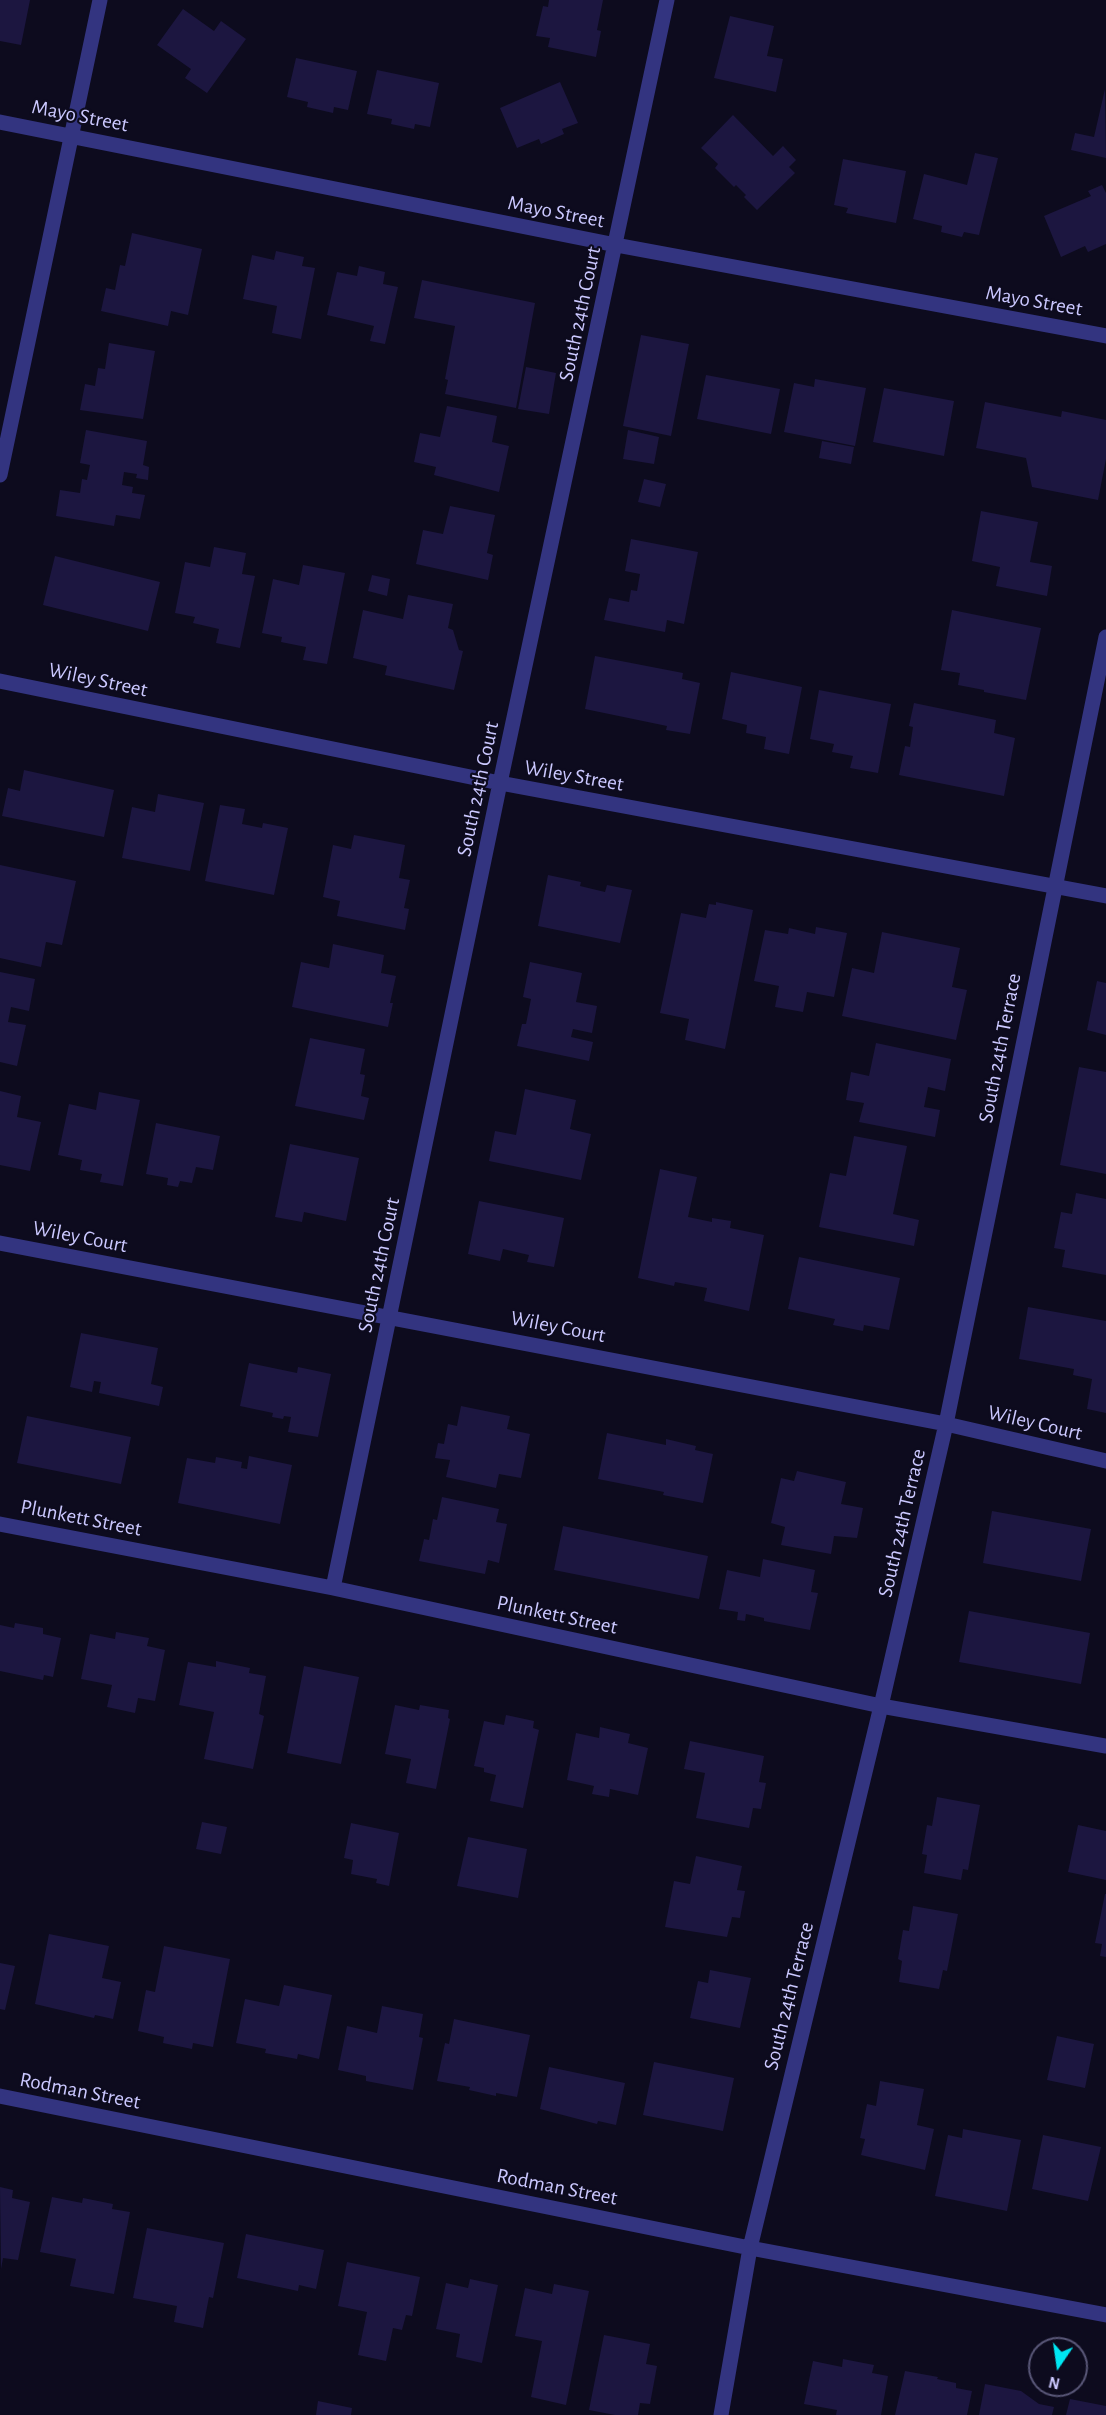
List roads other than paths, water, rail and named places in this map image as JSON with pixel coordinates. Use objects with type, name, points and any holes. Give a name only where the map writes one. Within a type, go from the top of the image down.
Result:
[{"type":"street","points":[[0,475],[100,0]]},
{"type":"street","name":"South 24th Court","points":[[333,1588],[500,783],[667,0]]},
{"type":"street","name":"Mayo Street","points":[[0,122],[616,245],[1106,336]]},
{"type":"street","name":"South 24th Terrace","points":[[721,2415],[750,2248],[881,1706],[946,1424],[1106,637]]},
{"type":"street","name":"Wiley Street","points":[[0,681],[500,783],[1106,896]]},
{"type":"street","name":"Wiley Court","points":[[0,1243],[946,1424],[1106,1461]]},
{"type":"street","name":"Plunkett Street","points":[[0,1524],[333,1588],[881,1706],[1106,1746]]},
{"type":"street","name":"Rodman Street","points":[[0,2097],[750,2248],[1106,2315]]}]
